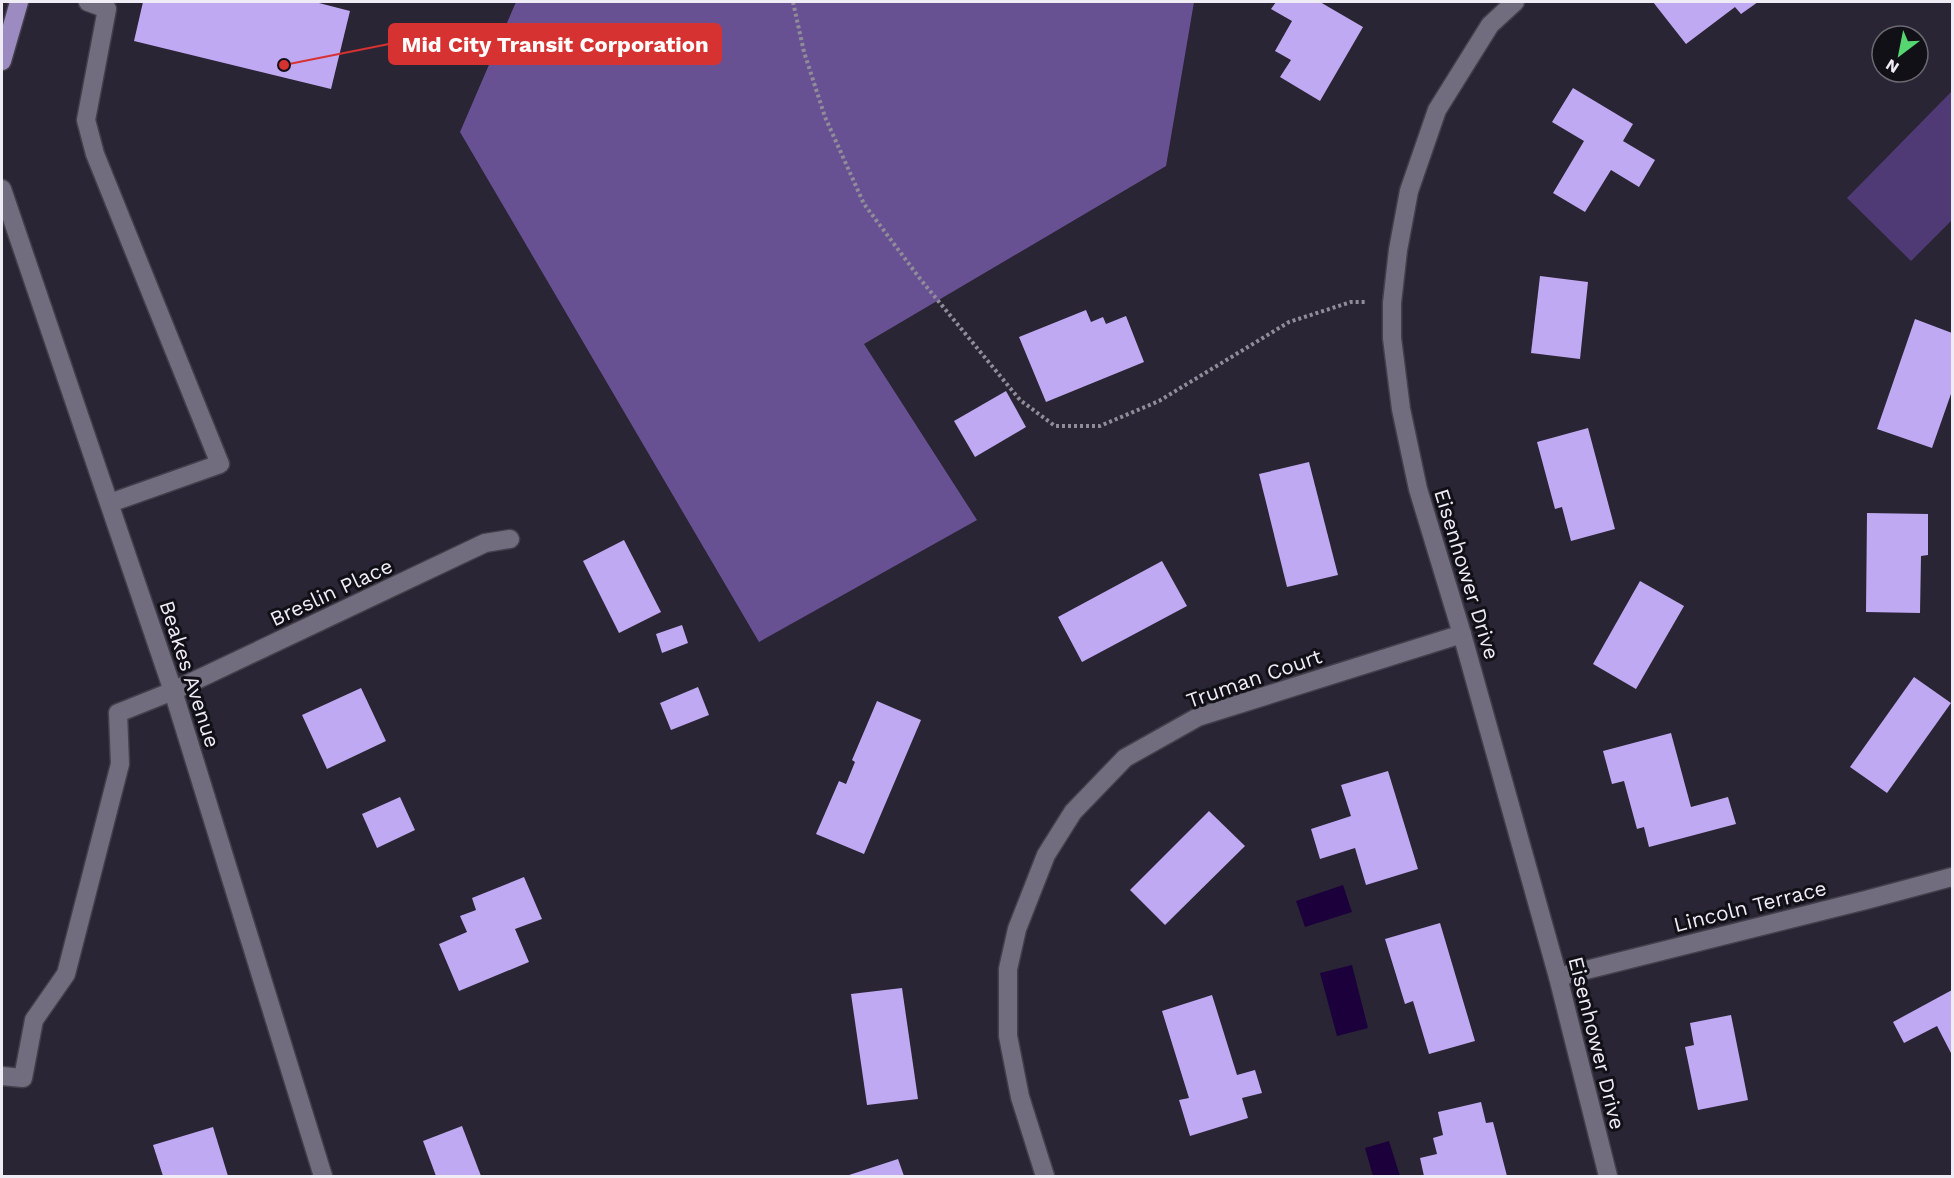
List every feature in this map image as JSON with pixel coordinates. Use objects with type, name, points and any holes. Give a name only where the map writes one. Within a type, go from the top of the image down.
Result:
[{"type":"main road","points":[[2,61],[20,2]]},
{"type":"street","points":[[88,2],[108,5],[86,120],[95,154],[220,464],[110,503]]},
{"type":"street","name":"Eisenhower Drive","points":[[1515,2],[1490,25],[1437,110],[1410,191],[1398,250],[1392,303],[1392,338],[1401,409],[1418,489],[1462,634],[1558,976],[1608,1176]]},
{"type":"street","name":"Beakes Avenue","points":[[2,189],[173,691],[323,1176]]},
{"type":"street","name":"Breslin Place","points":[[2,1076],[23,1078],[34,1020],[66,974],[120,764],[118,712],[173,691],[485,543],[510,539]]},
{"type":"street","name":"Truman Court","points":[[1045,1176],[1020,1097],[1008,1036],[1008,969],[1017,928],[1046,855],[1073,812],[1125,758],[1198,717],[1462,634]]},
{"type":"street","name":"Lincoln Terrace","points":[[1558,976],[1866,900],[1953,876]]},
{"type":"path","points":[[793,2],[804,52],[825,117],[864,204],[921,280],[1020,400],[1055,426],[1100,426],[1159,401],[1289,322],[1351,302],[1392,303]]},
{"type":"shaded area","points":[[516,2],[1194,2],[1166,166],[864,344],[977,520],[759,642],[460,132]]},
{"type":"shaded area","points":[[1952,91],[1952,220],[1911,261],[1847,198]]},
{"type":"shaded area","points":[[1343,885],[1352,912],[1305,927],[1296,901]]},
{"type":"shaded area","points":[[1352,965],[1368,1028],[1337,1036],[1320,973]]},
{"type":"shaded area","points":[[1389,1141],[1400,1176],[1373,1176],[1365,1148]]},
{"type":"building","points":[[143,2],[315,2],[350,11],[331,89],[134,41]]},
{"type":"building","points":[[1276,2],[1320,2],[1363,27],[1320,101],[1280,77],[1291,60],[1275,51],[1292,21],[1271,9]]},
{"type":"building","points":[[1653,2],[1758,2],[1741,14],[1735,7],[1686,44]]},
{"type":"building","points":[[1573,88],[1633,124],[1623,141],[1655,160],[1639,187],[1611,170],[1585,212],[1553,193],[1584,141],[1552,122]]},
{"type":"building","points":[[1540,276],[1588,282],[1580,359],[1531,353]]},
{"type":"building","points":[[1086,310],[1091,322],[1103,317],[1106,324],[1126,316],[1144,362],[1046,402],[1019,337]]},
{"type":"building","points":[[1915,319],[1952,333],[1952,391],[1932,448],[1877,429]]},
{"type":"building","points":[[1006,391],[1026,427],[975,457],[954,421]]},
{"type":"building","points":[[1588,428],[1615,529],[1571,541],[1562,507],[1555,509],[1537,442]]},
{"type":"building","points":[[1309,462],[1338,575],[1287,587],[1259,474]]},
{"type":"building","points":[[1867,513],[1928,514],[1928,555],[1921,556],[1920,613],[1866,612]]},
{"type":"building","points":[[624,540],[661,612],[619,633],[583,561]]},
{"type":"building","points":[[1162,561],[1187,606],[1082,662],[1058,617]]},
{"type":"building","points":[[1640,581],[1684,606],[1636,689],[1593,664]]},
{"type":"building","points":[[682,625],[688,643],[662,653],[656,634]]},
{"type":"building","points":[[1914,677],[1951,703],[1887,793],[1850,767]]},
{"type":"building","points":[[698,687],[709,715],[671,730],[660,703]]},
{"type":"building","points":[[361,688],[386,741],[327,769],[302,715]]},
{"type":"building","points":[[877,701],[921,720],[864,854],[816,834],[839,781],[846,784],[855,762],[852,760]]},
{"type":"building","points":[[1671,733],[1691,807],[1728,797],[1736,824],[1649,847],[1644,827],[1637,829],[1624,781],[1612,784],[1603,751]]},
{"type":"building","points":[[1388,771],[1418,869],[1366,885],[1355,848],[1320,859],[1311,829],[1351,816],[1341,785]]},
{"type":"building","points":[[400,797],[415,830],[377,848],[362,814]]},
{"type":"building","points":[[1209,811],[1245,846],[1165,925],[1130,890]]},
{"type":"building","points":[[524,877],[542,919],[515,929],[529,962],[459,991],[439,944],[467,932],[460,916],[476,910],[472,898]]},
{"type":"building","points":[[1440,923],[1475,1041],[1429,1054],[1413,1001],[1405,1004],[1385,939]]},
{"type":"building","points":[[902,988],[918,1099],[867,1105],[851,994]]},
{"type":"building","points":[[1952,990],[1952,1055],[1937,1026],[1904,1043],[1893,1022]]},
{"type":"building","points":[[1212,995],[1237,1075],[1255,1070],[1262,1093],[1242,1098],[1248,1118],[1190,1136],[1179,1100],[1189,1098],[1162,1011]]},
{"type":"building","points":[[1731,1015],[1748,1100],[1698,1110],[1685,1047],[1694,1045],[1690,1023]]},
{"type":"building","points":[[1481,1102],[1486,1123],[1493,1122],[1507,1176],[1424,1176],[1420,1158],[1437,1154],[1433,1138],[1443,1135],[1438,1112]]},
{"type":"building","points":[[462,1126],[481,1176],[436,1176],[423,1141]]},
{"type":"building","points":[[213,1127],[228,1176],[163,1176],[153,1145]]},
{"type":"building","points":[[898,1159],[904,1176],[846,1176]]},
{"type":"place","name":"Mid City Transit Corporation","points":[[284,65]]}]
